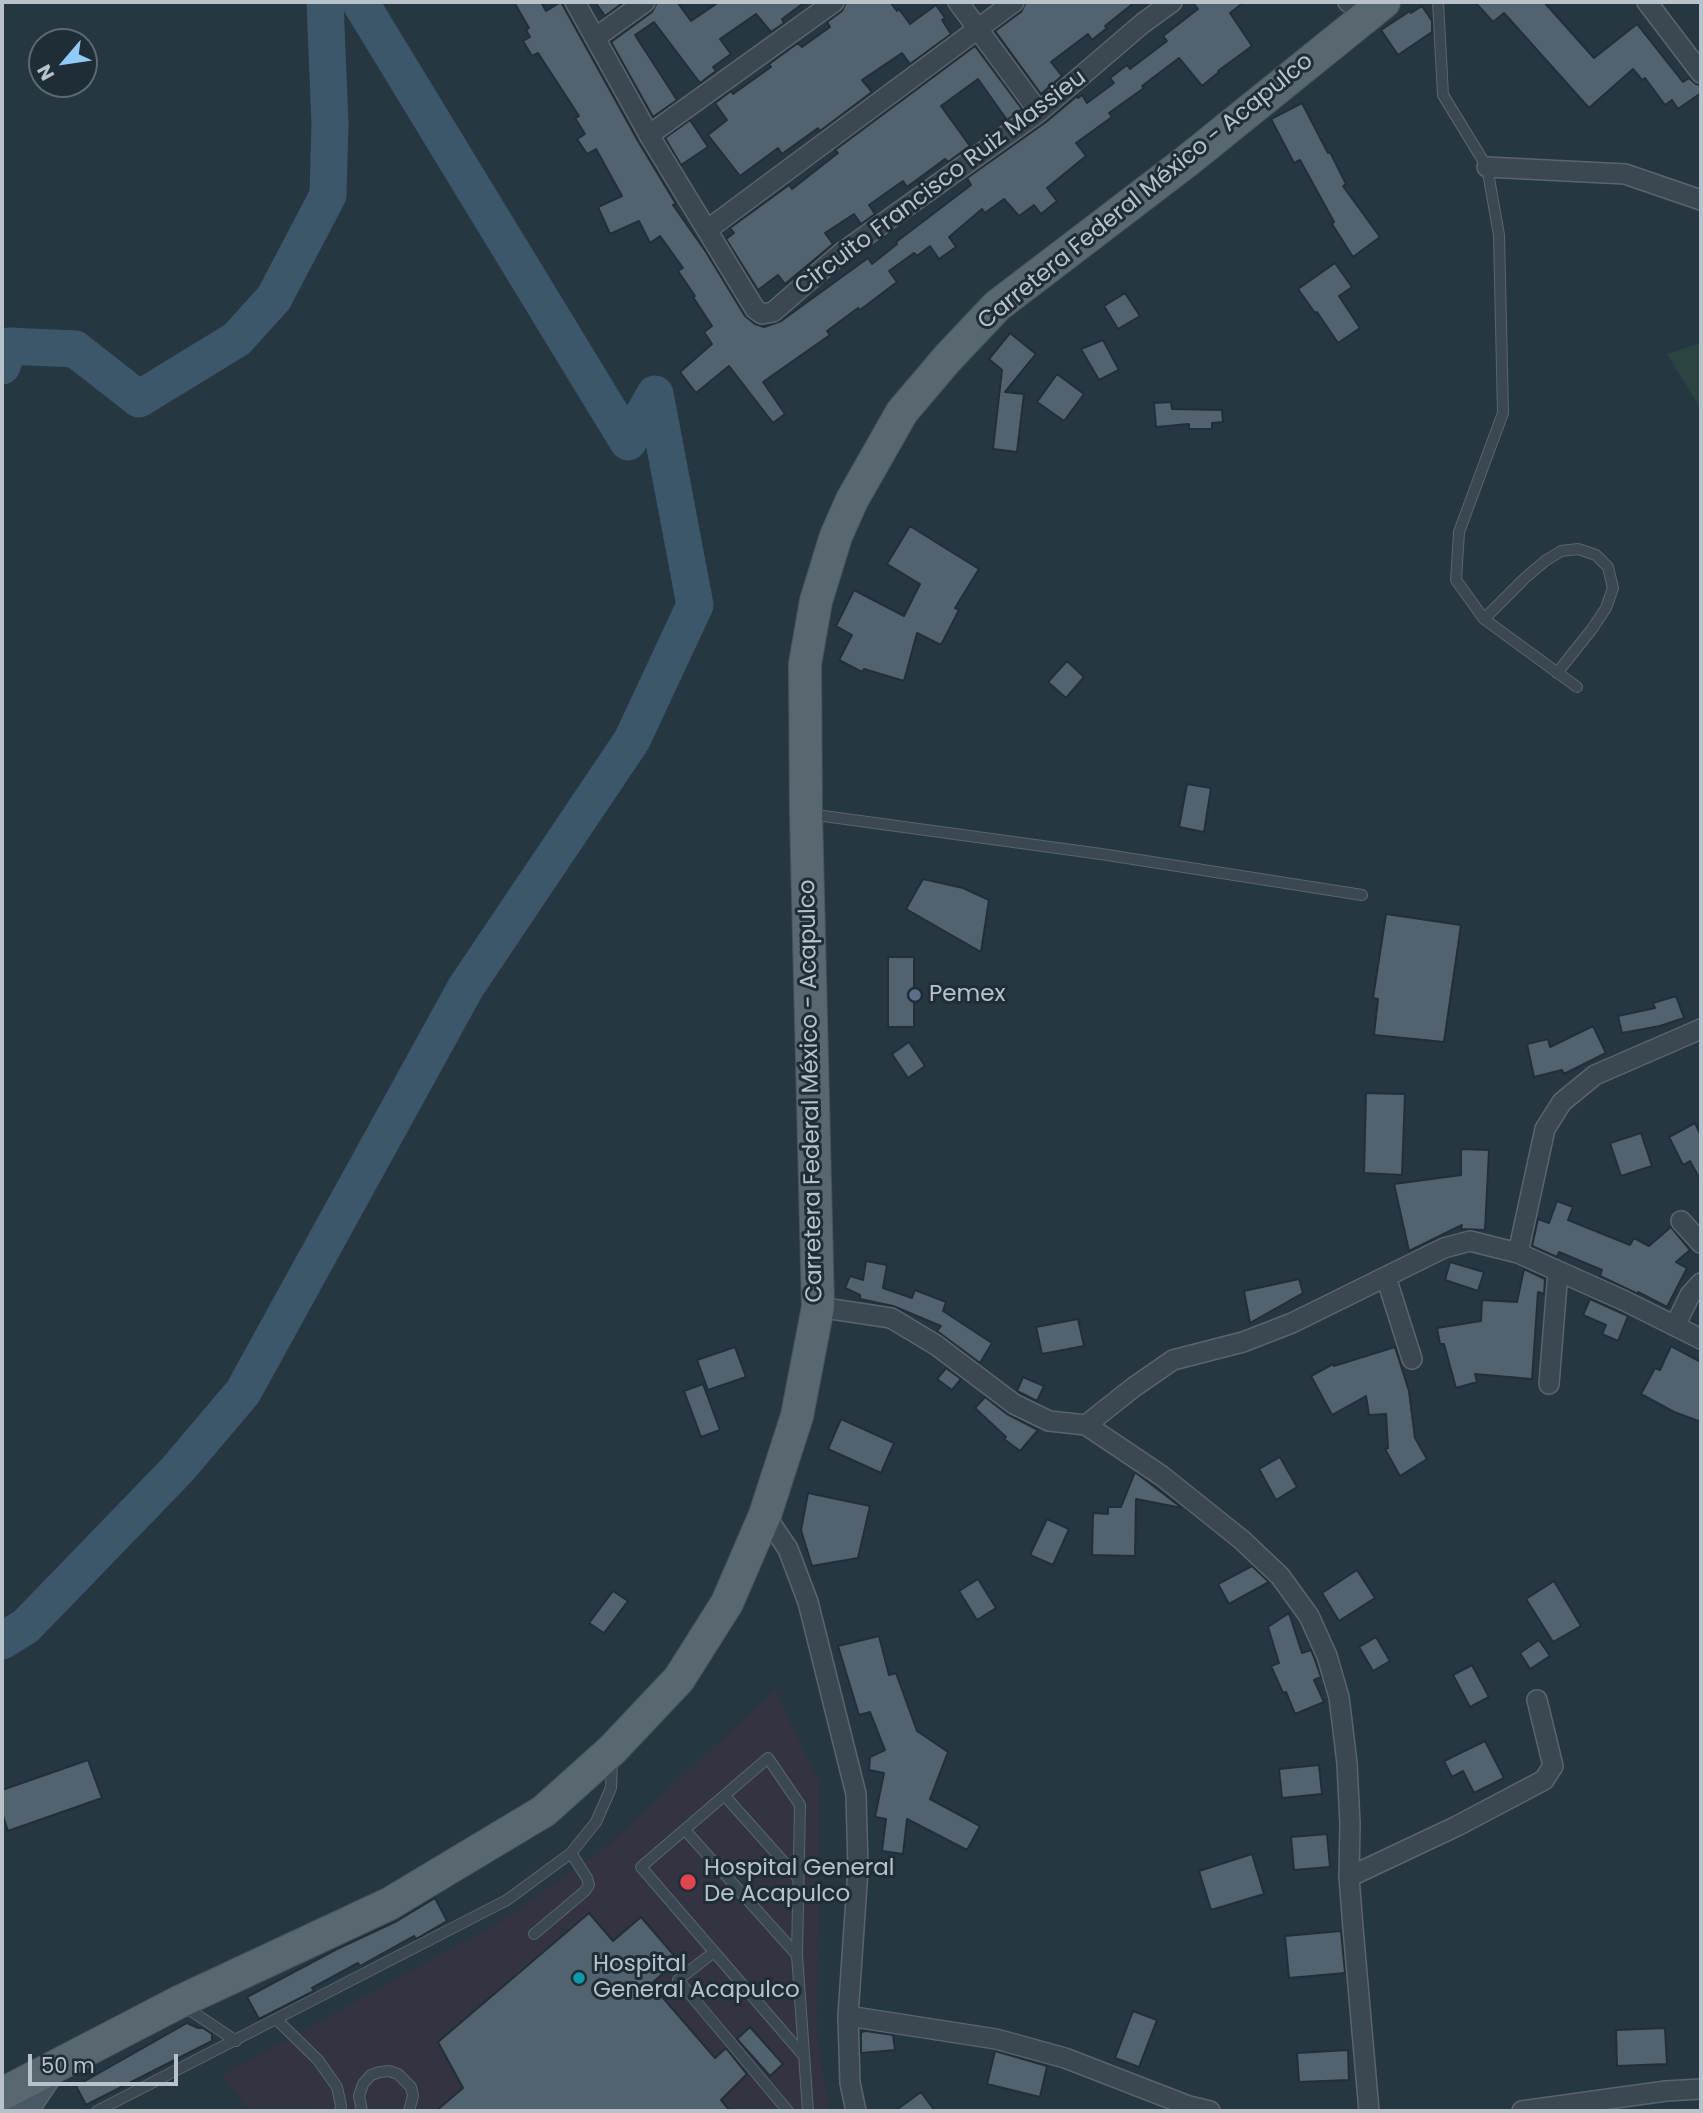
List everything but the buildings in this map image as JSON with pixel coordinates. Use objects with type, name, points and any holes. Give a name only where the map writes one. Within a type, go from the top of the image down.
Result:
[{"type":"main road","name":"Carretera Federal México - Acapulco","points":[[2,2094],[179,2002],[389,1904],[544,1811],[612,1750],[679,1679],[727,1603],[765,1515],[797,1416],[818,1307],[805,664],[816,601],[836,536],[852,500],[902,412],[997,306],[1187,161],[1366,6]]},
{"type":"main road","points":[[4,2111],[52,2068]]},
{"type":"main road","points":[[23,2111],[52,2068]]},
{"type":"street","name":"Circuito Francisco Ruiz Massieu","points":[[575,2],[649,135],[755,309],[762,314],[773,312],[840,254],[1039,113],[1143,23],[1172,2]]},
{"type":"street","points":[[595,38],[645,2]]},
{"type":"street","points":[[649,135],[834,2]]},
{"type":"street","points":[[958,2],[1039,113]]},
{"type":"street","points":[[707,230],[1014,2]]},
{"type":"street","points":[[1647,2],[1701,72]]},
{"type":"street","points":[[1487,167],[1625,174],[1701,200]]},
{"type":"street","points":[[1518,1253],[1545,1129],[1562,1102],[1595,1075],[1701,1029]]},
{"type":"street","points":[[1681,1221],[1701,1243]]},
{"type":"street","points":[[1086,1425],[1173,1360],[1243,1342],[1292,1323],[1444,1248],[1470,1241],[1518,1253],[1701,1339]]},
{"type":"street","points":[[1549,1384],[1558,1271]]},
{"type":"street","points":[[1386,1277],[1412,1359]]},
{"type":"street","points":[[1675,1326],[1690,1295],[1701,1283]]},
{"type":"street","points":[[818,1307],[891,1318],[936,1345],[1014,1404],[1049,1421],[1086,1425],[1161,1476],[1242,1540],[1280,1576],[1309,1616],[1327,1656],[1339,1697],[1347,1763],[1349,1877],[1369,2111]]},
{"type":"street","points":[[765,1515],[788,1549],[808,1602],[856,1794],[858,1869],[848,2016],[850,2083],[856,2111]]},
{"type":"street","points":[[1349,1877],[1457,1826],[1544,1780],[1553,1766],[1537,1700]]},
{"type":"street","points":[[848,2016],[1007,2042],[1065,2058],[1188,2106],[1210,2111]]},
{"type":"street","points":[[1522,2111],[1701,2088]]},
{"type":"lane","points":[[1438,2],[1443,95],[1487,167],[1499,235],[1503,413],[1458,533],[1456,580],[1484,618],[1577,687]]},
{"type":"lane","points":[[1484,618],[1525,578],[1561,551],[1578,549],[1596,555],[1608,566],[1613,588],[1606,608],[1558,673]]},
{"type":"lane","points":[[806,814],[1101,853],[1362,895]]},
{"type":"lane","points":[[97,2111],[506,1900],[571,1853],[596,1822],[611,1787],[612,1750]]},
{"type":"lane","points":[[803,2055],[641,1867],[768,1758],[800,1805],[797,1955],[808,2111]]},
{"type":"lane","points":[[725,1796],[798,1878]]},
{"type":"lane","points":[[685,1830],[797,1955]]},
{"type":"lane","points":[[534,1934],[589,1885],[571,1853]]},
{"type":"lane","points":[[714,1952],[678,1980],[788,2111]]},
{"type":"lane","points":[[179,2002],[236,2041]]},
{"type":"lane","points":[[276,2019],[318,2060],[337,2087],[341,2109],[361,2107],[360,2089],[367,2079],[380,2072],[389,2071],[398,2074],[411,2087],[413,2096],[409,2111]]},
{"type":"shaded area","name":"Hospital General De Acapulco","points":[[775,1690],[819,1782],[817,2037],[829,2111],[251,2111],[221,2076],[508,1917],[606,1847]]},
{"type":"green space","points":[[1701,343],[1701,409],[1667,354]]},
{"type":"waterway","points":[[2,366],[9,346],[75,349],[139,399],[237,339],[274,298],[328,195],[330,124],[325,2]]},
{"type":"waterway","points":[[2,1641],[26,1626],[177,1470],[243,1392],[466,987],[632,740],[695,605],[655,394],[628,442],[360,2]]},
{"type":"place","name":"Pemex","points":[[915,995]]},
{"type":"place","name":"Hospital General De Acapulco","points":[[688,1882]]},
{"type":"place","name":"Hospital General Acapulco","points":[[579,1978]]}]
